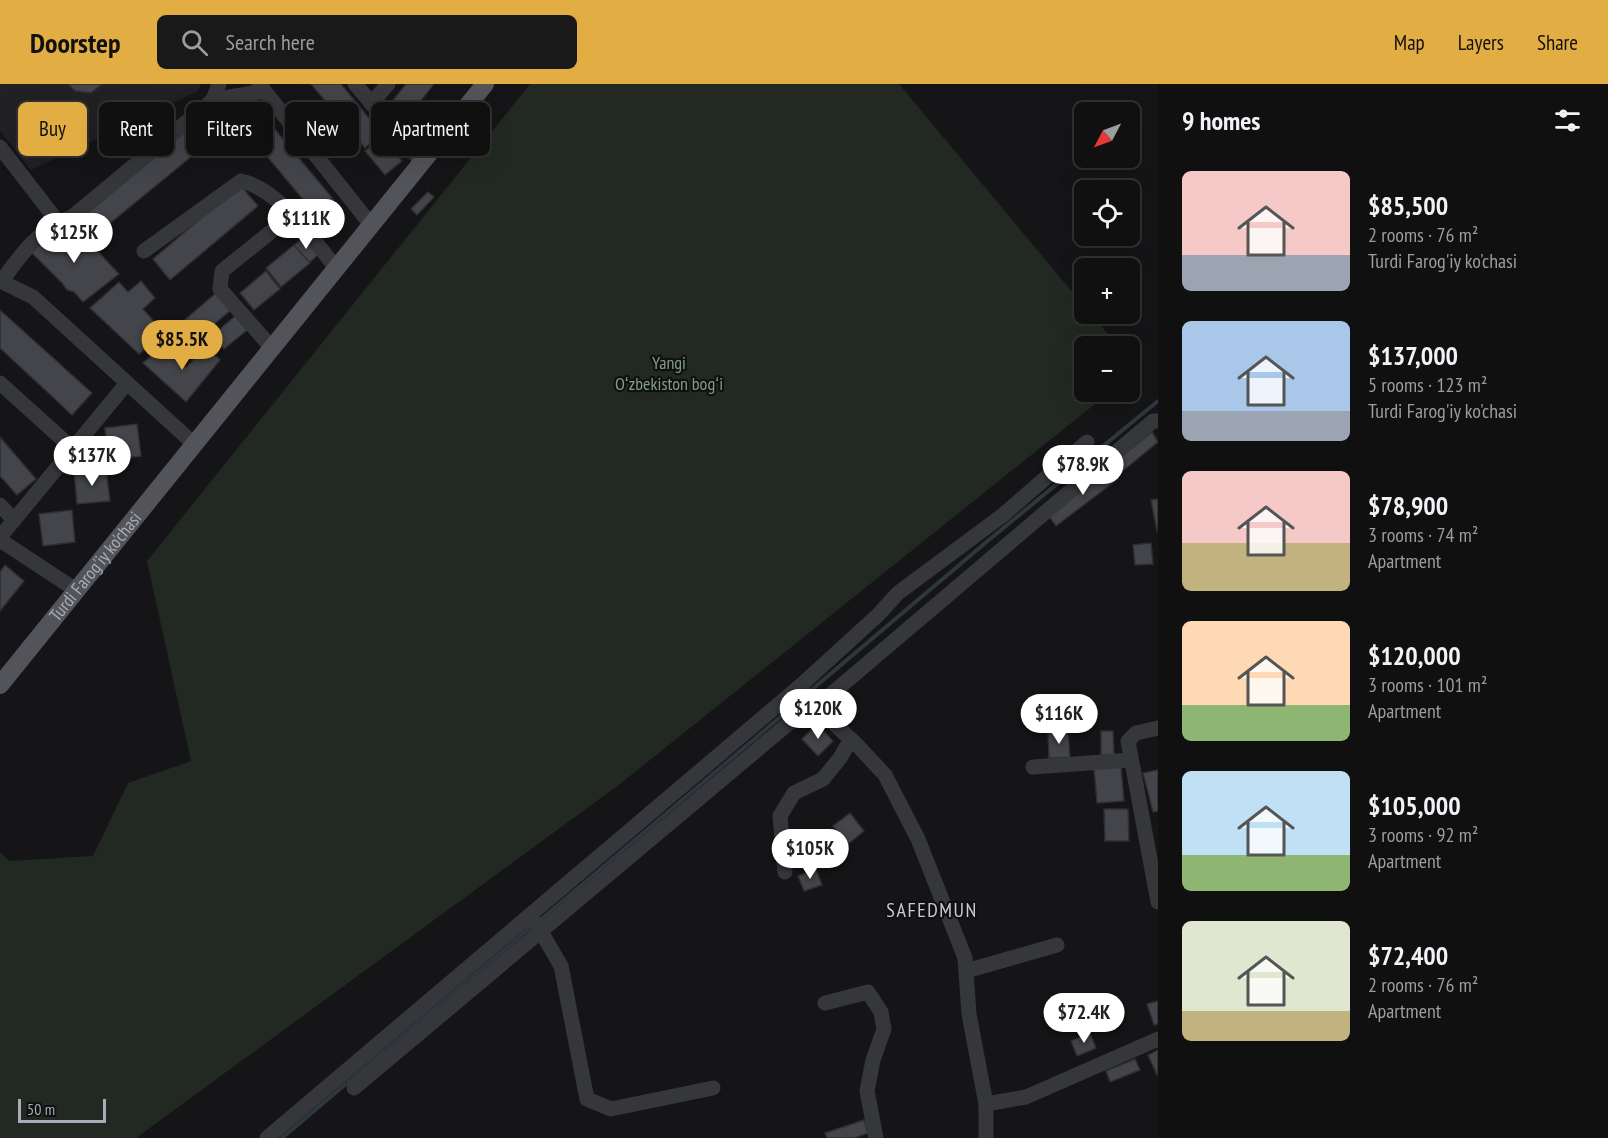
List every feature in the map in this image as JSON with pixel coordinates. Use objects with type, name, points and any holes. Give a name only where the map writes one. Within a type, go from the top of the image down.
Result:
[{"type":"main road","name":"Turdi Farog'iy ko'chasi","points":[[0,685],[485,84]]},
{"type":"street","points":[[213,100],[219,84]]},
{"type":"street","points":[[355,84],[371,104]]},
{"type":"street","points":[[373,102],[388,84]]},
{"type":"street","points":[[194,444],[33,297],[1,281],[21,254],[58,222],[72,217],[213,100],[262,87],[372,226]]},
{"type":"street","points":[[0,147],[58,222]]},
{"type":"street","points":[[417,156],[422,162]]},
{"type":"street","points":[[144,251],[241,181],[252,183],[262,189],[292,215],[337,269]]},
{"type":"street","points":[[272,348],[220,289],[222,271],[292,215]]},
{"type":"street","points":[[0,383],[72,448]]},
{"type":"street","points":[[76,590],[0,538],[13,519],[127,383]]},
{"type":"street","points":[[267,1138],[814,704],[1153,421],[1158,421]]},
{"type":"street","points":[[354,1088],[799,687],[878,615],[898,593],[1003,515],[1087,442]]},
{"type":"street","points":[[0,505],[13,519]]},
{"type":"street","points":[[799,687],[885,775],[918,839],[965,958],[969,1014],[986,1104],[986,1138]]},
{"type":"street","points":[[1158,728],[1136,734],[1128,741],[1158,902]]},
{"type":"street","points":[[785,872],[780,816],[794,793],[823,779],[840,758],[851,739]]},
{"type":"street","points":[[1033,767],[1131,760]]},
{"type":"street","points":[[536,923],[561,966],[587,1099],[611,1109],[713,1088]]},
{"type":"street","points":[[966,971],[1057,945]]},
{"type":"street","points":[[825,1003],[868,992],[880,1012],[884,1029],[873,1060],[867,1091],[874,1137]]},
{"type":"street","points":[[986,1104],[1026,1097],[1158,1039]]},
{"type":"shaded area","points":[[0,84],[201,84],[198,91],[174,102],[99,102],[99,138],[87,144],[87,102],[18,102],[18,154],[0,131]]},
{"type":"shaded area","points":[[20,156],[61,156],[31,170]]},
{"type":"green space","name":"Yangi Oʻzbekiston bogʻi","points":[[530,84],[899,84],[1074,294],[1074,324],[1099,324],[1110,336],[1074,336],[1074,402],[1098,402],[620,784],[136,1138],[0,1138],[0,852],[9,861],[93,856],[128,783],[191,761],[147,561],[472,156],[490,156],[490,134]]},
{"type":"building","points":[[68,84],[102,84],[91,93],[75,91]]},
{"type":"building","points":[[311,84],[341,84],[356,102],[326,102]]},
{"type":"building","points":[[406,84],[434,84],[420,102],[392,102]]},
{"type":"building","points":[[359,106],[371,121],[371,142],[365,148],[359,141]]},
{"type":"building","points":[[273,127],[285,141],[285,156],[297,156],[334,200],[316,215],[267,156],[273,156]]},
{"type":"building","points":[[186,131],[186,156],[192,156],[92,238],[78,221],[156,156],[174,156],[174,141]]},
{"type":"building","points":[[371,146],[371,156],[398,156],[402,161],[385,175],[365,151]]},
{"type":"building","points":[[240,185],[258,206],[170,280],[153,259]]},
{"type":"building","points":[[428,192],[434,197],[417,215],[411,209]]},
{"type":"building","points":[[57,226],[81,253],[92,245],[119,274],[83,302],[74,292],[67,290],[28,249]]},
{"type":"building","points":[[304,237],[318,255],[309,263],[294,245]]},
{"type":"building","points":[[294,245],[310,263],[281,287],[266,268]]},
{"type":"building","points":[[266,271],[280,289],[254,310],[240,293]]},
{"type":"building","points":[[141,281],[155,298],[143,309],[164,333],[139,354],[90,308],[119,282],[128,292]]},
{"type":"building","points":[[216,293],[231,310],[206,331],[198,323],[172,344],[166,336]]},
{"type":"building","points":[[0,310],[92,393],[72,415],[0,348]]},
{"type":"building","points":[[235,316],[247,330],[224,349],[212,336]]},
{"type":"building","points":[[207,346],[220,360],[186,402],[143,363],[160,348],[186,367]]},
{"type":"building","points":[[137,424],[141,456],[108,460],[105,428]]},
{"type":"building","points":[[1152,432],[1158,442],[1119,474],[1111,465]]},
{"type":"building","points":[[0,437],[36,479],[17,495],[0,476]]},
{"type":"building","points":[[1109,467],[1118,479],[1056,526],[1048,515]]},
{"type":"building","points":[[106,469],[110,501],[77,504],[74,472]]},
{"type":"building","points":[[1158,499],[1158,530],[1157,531],[1151,500]]},
{"type":"building","points":[[72,510],[75,542],[43,546],[39,514]]},
{"type":"building","points":[[1151,543],[1153,564],[1135,565],[1133,545]]},
{"type":"building","points":[[5,565],[24,581],[0,611],[0,572]]},
{"type":"building","points":[[817,724],[833,741],[818,756],[802,739]]},
{"type":"building","points":[[1068,731],[1070,757],[1049,758],[1048,732]]},
{"type":"building","points":[[1101,731],[1113,731],[1114,755],[1101,755]]},
{"type":"building","points":[[1121,767],[1124,801],[1097,803],[1094,769]]},
{"type":"building","points":[[1158,770],[1158,811],[1153,812],[1143,773]]},
{"type":"building","points":[[1104,809],[1128,809],[1129,841],[1105,841]]},
{"type":"building","points":[[850,813],[864,831],[847,845],[833,826]]},
{"type":"building","points":[[816,869],[822,885],[804,891],[798,876]]},
{"type":"building","points":[[1158,1001],[1158,1024],[1154,1025],[1147,1004]]},
{"type":"building","points":[[1090,1033],[1096,1048],[1077,1056],[1071,1041]]},
{"type":"building","points":[[1158,1050],[1158,1075],[1157,1075],[1148,1055]]},
{"type":"building","points":[[1135,1059],[1140,1070],[1110,1082],[1106,1071]]},
{"type":"building","points":[[864,1120],[868,1133],[854,1138],[827,1138],[825,1133]]},
{"type":"waterway","points":[[809,692],[1158,401]]},
{"type":"waterway","points":[[539,921],[804,697]]},
{"type":"waterway","points":[[282,1138],[533,925]]},
{"type":"district","name":"SAFEDMUN","points":[[932,910]]}]
